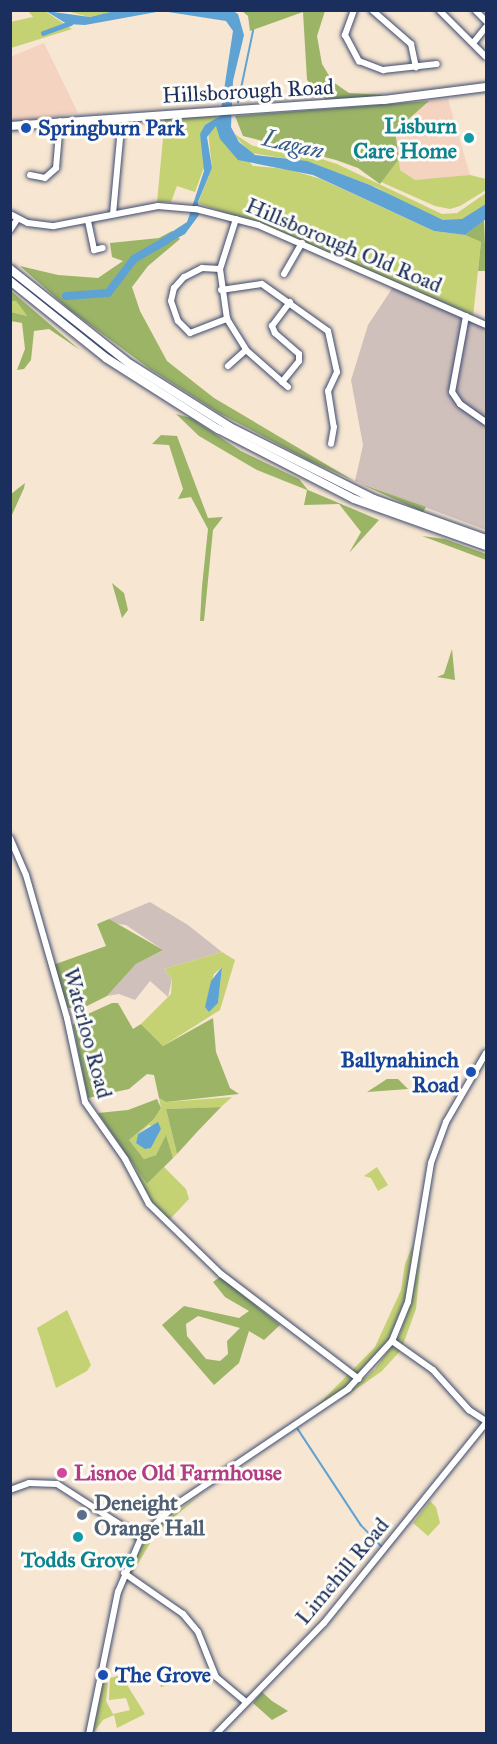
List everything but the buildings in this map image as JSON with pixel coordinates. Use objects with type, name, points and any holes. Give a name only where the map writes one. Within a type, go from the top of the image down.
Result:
[{"type":"highway","name":"Hillsborough Road","points":[[10,126],[244,108],[374,101],[486,87]]},
{"type":"highway","points":[[10,269],[130,364],[230,427],[374,498],[486,538]]},
{"type":"highway","points":[[10,281],[147,386],[270,458],[354,499],[486,546]]},
{"type":"street","points":[[354,10],[345,35],[359,61],[383,70],[437,64]]},
{"type":"street","points":[[372,10],[411,44],[416,67]]},
{"type":"street","points":[[475,10],[486,21]]},
{"type":"street","points":[[440,11],[474,42],[486,57]]},
{"type":"street","points":[[474,42],[486,27]]},
{"type":"street","points":[[30,175],[45,178],[56,168],[60,121]]},
{"type":"street","points":[[113,214],[121,128]]},
{"type":"street","name":"Hillsborough Old Road","points":[[10,214],[45,226],[88,221],[158,206],[186,207],[205,211],[236,219],[302,243],[486,325]]},
{"type":"street","points":[[10,230],[18,218]]},
{"type":"street","points":[[236,219],[220,268],[221,290],[227,318],[246,350],[288,387]]},
{"type":"street","points":[[88,221],[94,250],[103,248]]},
{"type":"street","points":[[284,274],[302,243]]},
{"type":"street","points":[[220,268],[202,268],[184,277],[174,288],[171,300],[181,327],[190,333],[227,318]]},
{"type":"street","points":[[221,290],[262,284],[328,331],[337,372],[328,391],[334,427],[331,444]]},
{"type":"street","points":[[282,382],[299,357],[297,350],[275,333],[272,326],[290,302]]},
{"type":"street","points":[[466,316],[452,392],[460,404],[486,422]]},
{"type":"street","points":[[228,366],[246,350]]},
{"type":"street","name":"Waterloo Road","points":[[10,838],[67,1018],[85,1102],[125,1159],[149,1204],[221,1274],[359,1379]]},
{"type":"street","points":[[89,1734],[124,1573],[141,1539],[174,1506],[359,1379],[392,1341],[408,1302],[431,1163],[446,1122],[486,1053]]},
{"type":"street","points":[[392,1341],[433,1370],[469,1410],[486,1422]]},
{"type":"street","name":"Limehill Road","points":[[216,1734],[324,1623],[486,1422]]},
{"type":"street","points":[[10,1490],[29,1483],[57,1484],[141,1539]]},
{"type":"street","points":[[124,1573],[183,1614],[200,1637],[216,1677],[246,1702]]},
{"type":"shaded area","points":[[44,43],[78,113],[11,122],[10,57]]},
{"type":"shaded area","points":[[448,99],[470,175],[415,181],[400,170],[395,131],[429,101]]},
{"type":"shaded area","points":[[395,284],[486,325],[486,530],[355,481],[363,445],[351,380],[368,325]]},
{"type":"shaded area","points":[[150,902],[188,925],[222,952],[164,969],[172,979],[168,997],[150,981],[135,1000],[119,994],[107,996],[136,964],[163,950],[126,925],[111,923],[109,919]]},
{"type":"green space","points":[[28,11],[45,11],[72,29],[11,48],[10,22],[33,17]]},
{"type":"green space","points":[[67,11],[119,11],[89,17]]},
{"type":"green space","points":[[242,11],[325,11],[317,36],[322,64],[333,82],[349,93],[386,95],[328,102],[307,80],[303,12],[250,31],[248,16]]},
{"type":"green space","points":[[429,101],[395,131],[399,159],[380,184],[358,168],[336,160],[243,136],[235,116]]},
{"type":"green space","points":[[218,116],[200,134],[206,162],[195,192],[177,186],[171,202],[157,202],[165,118]]},
{"type":"green space","points":[[217,125],[253,166],[287,169],[321,179],[434,231],[465,235],[481,242],[473,317],[296,238],[198,203],[212,168],[208,131]]},
{"type":"green space","points":[[233,133],[253,146],[293,150],[337,164],[442,214],[457,213],[486,193],[486,205],[461,220],[447,222],[411,208],[378,188],[308,162],[250,153]]},
{"type":"green space","points":[[399,159],[400,170],[415,180],[470,175],[486,179],[486,190],[460,206],[450,209],[435,206],[381,182]]},
{"type":"green space","points":[[484,220],[486,271],[478,271],[481,242],[465,235]]},
{"type":"green space","points":[[172,231],[180,239],[148,266],[132,287],[140,311],[167,361],[214,398],[354,481],[310,461],[219,413],[150,369],[70,310],[20,266],[58,275],[98,278],[123,261],[112,257],[110,243],[159,238]]},
{"type":"green space","points":[[11,291],[80,350],[49,329],[34,331],[31,360],[24,369],[17,370],[25,349],[22,323],[11,321],[11,312],[27,316],[16,301],[11,301]]},
{"type":"green space","points":[[11,301],[16,301],[27,316],[11,312]]},
{"type":"green space","points":[[176,414],[191,418],[241,451],[299,479],[308,490],[379,520],[349,553],[361,532],[339,504],[304,505],[307,490],[257,470],[199,436]]},
{"type":"green space","points":[[161,435],[177,436],[208,518],[223,517],[213,530],[204,621],[200,621],[208,529],[191,497],[178,499],[183,489],[169,445],[152,444]]},
{"type":"green space","points":[[25,483],[24,488],[11,517],[11,494]]},
{"type":"green space","points":[[359,483],[426,507],[423,512]]},
{"type":"green space","points":[[422,536],[445,539],[486,554],[486,560]]},
{"type":"green space","points":[[112,583],[124,593],[128,610],[122,618]]},
{"type":"green space","points":[[452,649],[455,680],[437,677],[444,674]]},
{"type":"green space","points":[[109,919],[163,950],[136,964],[107,996],[85,1007],[68,1008],[53,965],[106,946],[97,924]]},
{"type":"green space","points":[[222,952],[235,960],[220,1010],[163,1046],[141,1024],[171,994],[172,979],[164,969]],"holes":[[[222,967],[218,1003],[205,1007],[214,974]]]},
{"type":"green space","points":[[112,1003],[118,1003],[133,1029],[141,1024],[163,1046],[213,1018],[216,1052],[230,1088],[239,1094],[166,1102],[159,1098],[154,1075],[147,1074],[129,1089],[88,1098],[73,1025],[79,1018]]},
{"type":"green space","points":[[387,1079],[398,1079],[408,1089],[367,1092]]},
{"type":"green space","points":[[232,1097],[221,1107],[166,1109],[177,1154],[173,1158],[166,1136],[156,1155],[144,1159],[129,1140],[154,1119],[161,1108],[159,1098],[166,1102]],"holes":[[[149,1125],[161,1129],[151,1148],[136,1143],[138,1134]]]},
{"type":"green space","points":[[157,1099],[161,1108],[154,1119],[129,1140],[144,1159],[156,1155],[166,1135],[173,1158],[147,1184],[98,1113],[128,1110]]},
{"type":"green space","points":[[221,1107],[197,1132],[177,1154],[166,1109]]},
{"type":"green space","points":[[132,1162],[147,1184],[164,1167],[186,1189],[189,1199],[169,1220],[150,1199]]},
{"type":"green space","points":[[377,1167],[388,1185],[378,1191],[371,1178],[364,1176]]},
{"type":"green space","points":[[413,1244],[407,1294],[388,1342],[346,1388],[314,1409],[375,1347],[401,1290],[405,1264]]},
{"type":"green space","points":[[422,1245],[416,1309],[401,1350],[382,1371],[339,1401],[375,1369],[399,1336],[411,1303]]},
{"type":"green space","points":[[220,1277],[280,1325],[264,1340],[249,1331],[239,1363],[214,1385],[162,1325],[184,1306],[239,1318],[249,1311],[225,1297],[213,1282]],"holes":[[[198,1316],[240,1328],[227,1341],[228,1354],[220,1361],[206,1359],[187,1336],[186,1324]]]},
{"type":"green space","points":[[67,1310],[91,1365],[87,1371],[56,1388],[37,1328]]},
{"type":"green space","points":[[201,1494],[157,1532],[131,1575],[128,1571],[133,1559],[152,1530]]},
{"type":"green space","points":[[430,1501],[436,1507],[440,1523],[428,1536],[413,1523]]},
{"type":"green space","points":[[180,1671],[183,1681],[161,1687],[158,1678]]},
{"type":"green space","points":[[121,1675],[145,1714],[117,1728],[114,1715],[103,1720],[93,1733],[103,1682],[108,1683],[106,1701],[113,1714],[130,1710],[126,1698],[109,1700],[110,1678]]},
{"type":"green space","points":[[262,1692],[288,1711],[272,1720],[253,1703]]},
{"type":"water","points":[[119,10],[233,11],[238,14],[244,35],[233,81],[231,127],[239,142],[255,155],[307,161],[370,185],[443,220],[462,219],[486,204],[486,219],[465,235],[434,231],[313,175],[238,160],[220,139],[216,126],[207,137],[212,168],[198,202],[199,215],[185,234],[161,247],[158,241],[187,222],[204,171],[200,134],[205,125],[220,116],[233,31],[226,21],[162,11],[85,25],[67,24],[46,11],[90,17]]},
{"type":"water","points":[[222,967],[218,1003],[209,1012],[205,1007],[211,981]]},
{"type":"water","points":[[158,1122],[161,1129],[151,1148],[145,1149],[136,1143],[138,1134]]},
{"type":"waterway","points":[[43,33],[70,23]]},
{"type":"waterway","points":[[238,103],[253,31]]},
{"type":"waterway","points":[[66,296],[108,293],[134,259],[167,240]]},
{"type":"waterway","points":[[298,1429],[361,1525],[382,1547]]},
{"type":"place","name":"Springburn Park","points":[[26,128]]},
{"type":"place","name":"Lisburn Care Home","points":[[469,138]]},
{"type":"place","name":"Ballynahinch Road","points":[[471,1072]]},
{"type":"place","name":"Lisnoe Old Farmhouse","points":[[62,1473]]},
{"type":"place","name":"Deneight Orange Hall","points":[[82,1515]]},
{"type":"place","name":"Todds Grove","points":[[78,1537]]},
{"type":"place","name":"The Grove","points":[[103,1675]]},
{"type":"water label","name":"Lagan","points":[[293,145]]}]
